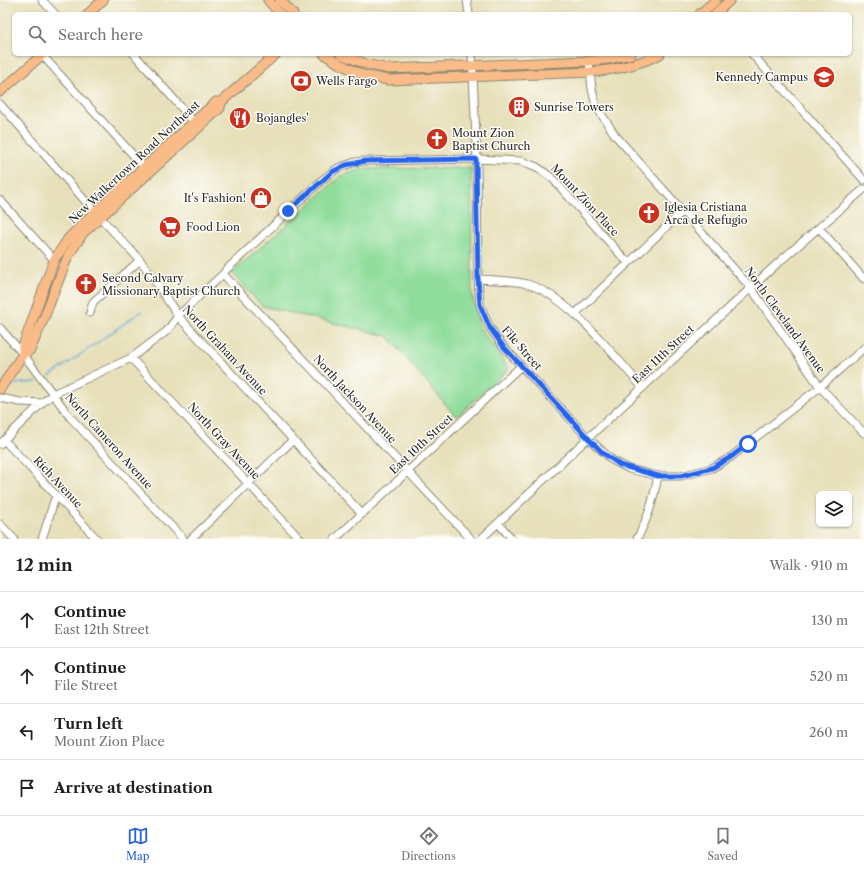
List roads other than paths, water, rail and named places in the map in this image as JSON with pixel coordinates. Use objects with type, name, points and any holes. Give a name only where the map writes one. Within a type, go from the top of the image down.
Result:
[{"type":"main road","points":[[94,12],[102,0]]},
{"type":"main road","points":[[268,0],[278,12]]},
{"type":"main road","points":[[280,0],[292,12]]},
{"type":"main road","points":[[713,8],[730,0]]},
{"type":"main road","points":[[0,92],[40,56]]},
{"type":"main road","name":"New Walkertown Road Northeast","points":[[0,389],[23,354],[30,350],[68,256],[97,214],[144,167],[216,102],[221,102],[274,56]]},
{"type":"main road","points":[[327,56],[363,75],[388,80],[590,72],[617,69],[639,63],[655,56]]},
{"type":"main road","points":[[346,56],[366,64],[389,69],[608,60],[623,56]]},
{"type":"main road","name":"New Walkertown Road Northeast","points":[[23,354],[23,346],[54,260],[68,239],[220,108],[221,102]]},
{"type":"main road","points":[[50,303],[46,299],[56,269],[54,260]]},
{"type":"street","points":[[42,0],[53,12]]},
{"type":"street","points":[[467,0],[469,12]]},
{"type":"street","points":[[44,56],[144,167]]},
{"type":"street","points":[[136,56],[194,122]]},
{"type":"street","points":[[472,56],[473,77]]},
{"type":"street","points":[[754,56],[864,180]]},
{"type":"street","name":"North Cleveland Avenue","points":[[589,61],[592,89],[596,106],[615,135],[751,288],[820,387],[864,433]]},
{"type":"street","name":"File Street","points":[[473,77],[478,280],[480,305],[490,328],[503,346],[588,438],[603,453],[620,465],[658,476],[681,476],[703,471],[721,463],[736,453],[820,387],[864,348]]},
{"type":"street","name":"North Graham Avenue","points":[[0,104],[97,214],[140,260],[178,316],[362,514]]},
{"type":"street","name":"Mount Zion Place","points":[[2,442],[53,394],[131,358],[167,331],[178,316],[322,180],[338,168],[356,162],[476,159],[521,161],[537,167],[545,172],[572,199],[628,263]]},
{"type":"street","name":"East 11th Street","points":[[481,539],[751,288],[864,189]]},
{"type":"street","points":[[0,200],[54,260]]},
{"type":"street","points":[[575,314],[683,211]]},
{"type":"street","points":[[819,228],[864,279]]},
{"type":"street","points":[[90,313],[93,302],[140,260]]},
{"type":"street","name":"North Jackson Avenue","points":[[223,274],[471,539]]},
{"type":"street","points":[[478,280],[518,282],[536,287],[559,300],[575,314],[643,388]]},
{"type":"street","name":"North Cameron Avenue","points":[[0,328],[23,354],[70,417],[183,539]]},
{"type":"street","name":"North Gray Avenue","points":[[131,358],[300,539]]},
{"type":"street","name":"East 10th Street","points":[[335,539],[521,366]]},
{"type":"street","points":[[0,398],[20,402],[42,403]]},
{"type":"street","points":[[191,539],[293,440]]},
{"type":"street","name":"Rich Avenue","points":[[2,442],[56,495],[97,539]]},
{"type":"street","points":[[637,539],[652,506],[658,476]]},
{"type":"street","points":[[42,539],[56,495]]},
{"type":"street","points":[[498,523],[512,539]]},
{"type":"street","points":[[0,524],[14,539]]},
{"type":"waterway","points":[[50,376],[142,311]]},
{"type":"waterway","points":[[14,384],[36,382]]},
{"type":"place","name":"Kennedy Campus","points":[[824,77]]},
{"type":"place","name":"Wells Fargo","points":[[301,81]]},
{"type":"place","name":"Sunrise Towers","points":[[519,107]]},
{"type":"place","name":"Bojangles'","points":[[240,118]]},
{"type":"place","name":"Mount Zion Baptist Church","points":[[437,139]]},
{"type":"place","name":"It's Fashion!","points":[[261,198]]},
{"type":"place","name":"Iglesia Cristiana Arca de Refugio","points":[[649,213]]},
{"type":"place","name":"Food Lion","points":[[170,227]]},
{"type":"place","name":"Second Calvary Missionary Baptist Church","points":[[86,284]]}]
